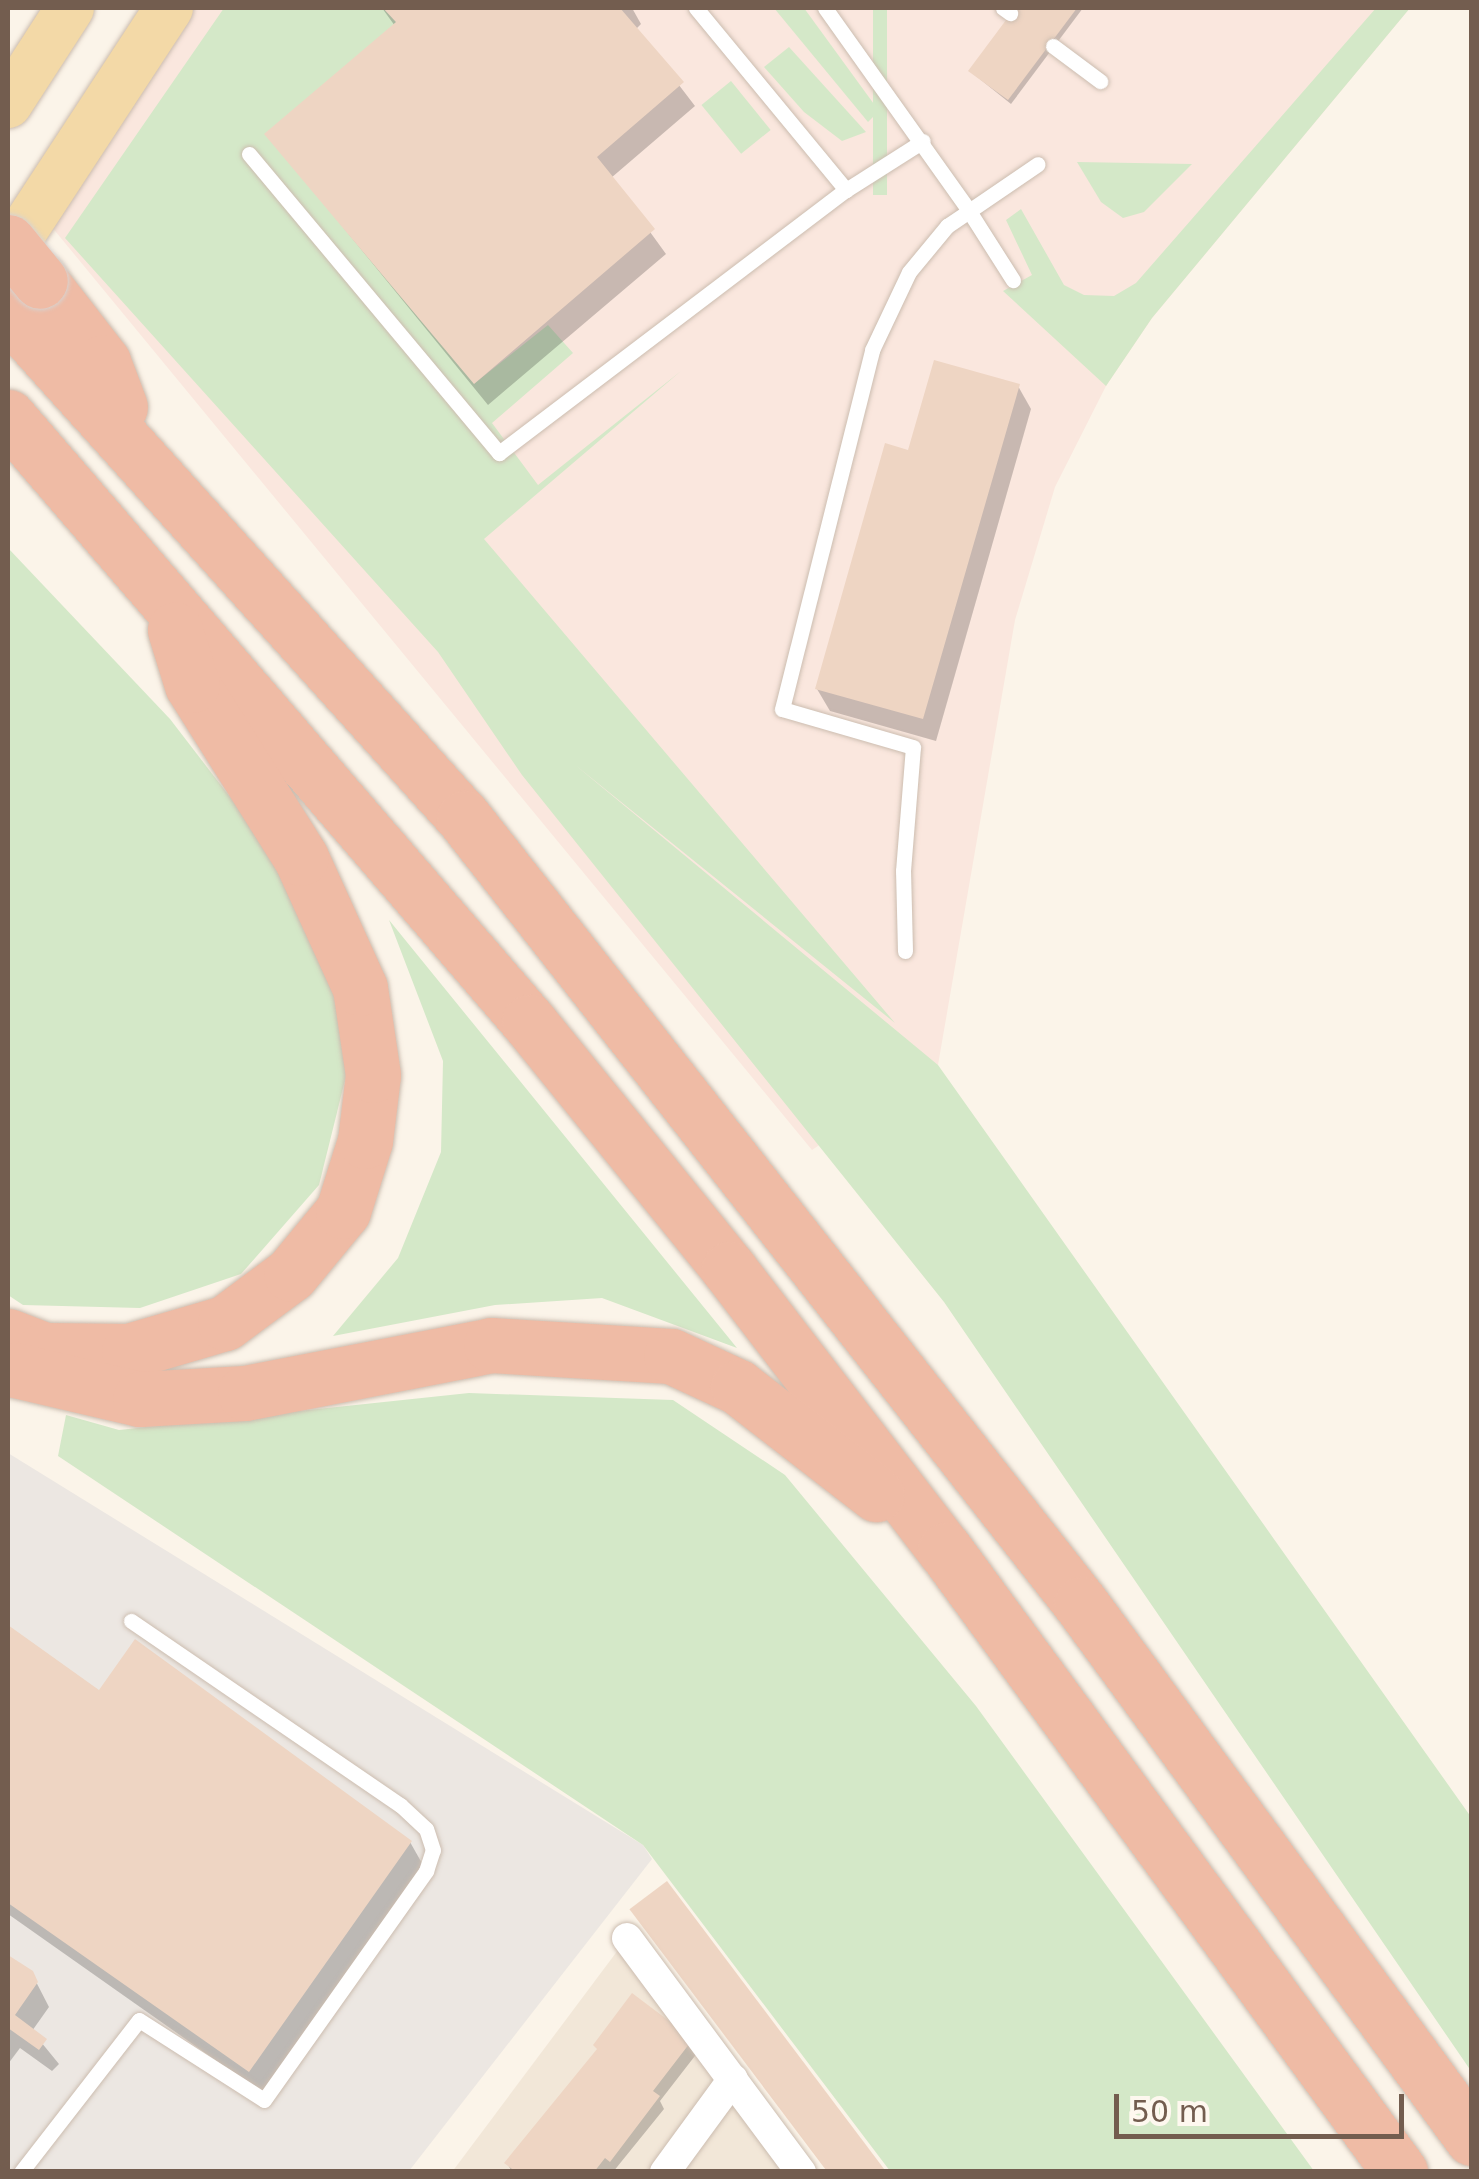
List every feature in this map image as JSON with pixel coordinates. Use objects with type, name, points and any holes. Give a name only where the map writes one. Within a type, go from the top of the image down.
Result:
[{"type":"highway","points":[[15,282],[104,362],[134,447],[464,818],[786,1220],[1080,1604],[1472,2138]]},
{"type":"highway","points":[[8,417],[542,1038],[946,1550],[1400,2172]]},
{"type":"highway","points":[[8,1336],[44,1350],[129,1352],[225,1323],[291,1274],[343,1212],[365,1142],[373,1075],[360,988],[302,858],[192,685],[164,594]]},
{"type":"highway","points":[[8,1367],[43,1381],[140,1399],[245,1393],[492,1345],[671,1356],[738,1386],[946,1550]]},
{"type":"main road","points":[[8,104],[70,8]]},
{"type":"main road","points":[[15,282],[168,8]]},
{"type":"street","points":[[627,1938],[801,2172]]},
{"type":"street","points":[[665,2172],[733,2079]]},
{"type":"lane","points":[[696,8],[846,190]]},
{"type":"lane","points":[[826,8],[850,35],[923,141],[1013,280]]},
{"type":"lane","points":[[839,8],[850,35]]},
{"type":"lane","points":[[1054,46],[1100,82]]},
{"type":"lane","points":[[249,154],[499,453],[846,190],[923,141]]},
{"type":"lane","points":[[905,951],[903,870],[913,747],[782,709],[872,350],[909,272],[947,226],[1038,164]]},
{"type":"lane","points":[[22,2172],[140,2020],[264,2100],[426,1871],[433,1850],[426,1828],[400,1804],[131,1621]]},
{"type":"shaded area","points":[[191,8],[1410,8],[1152,318],[1106,386],[1055,487],[1015,620],[938,1065],[812,1150],[51,226]]},
{"type":"shaded area","points":[[8,1453],[643,1845],[652,1859],[409,2171],[8,2171]]},
{"type":"shaded area","points":[[627,1938],[801,2172],[452,2172]]},
{"type":"green space","points":[[224,8],[383,8],[396,22],[475,383],[548,325],[573,353],[492,423],[538,485],[681,371],[484,539],[895,1023],[574,764],[938,1065],[1471,1817],[1471,2071],[944,1302],[522,775],[438,652],[65,238]]},
{"type":"green space","points":[[774,8],[804,8],[879,111],[868,122]]},
{"type":"green space","points":[[873,8],[887,8],[887,195],[873,195]]},
{"type":"green space","points":[[1376,8],[1410,8],[1152,318],[1106,386],[1003,291],[1032,275],[1006,220],[1021,209],[1064,285],[1084,295],[1114,296],[1136,283]]},
{"type":"green space","points":[[789,47],[866,132],[842,141],[804,112],[764,67]]},
{"type":"green space","points":[[731,81],[771,130],[741,154],[701,105]]},
{"type":"green space","points":[[1077,162],[1192,164],[1144,212],[1123,218],[1101,202]]},
{"type":"green space","points":[[8,548],[170,719],[293,879],[345,994],[348,1068],[319,1185],[241,1274],[140,1308],[23,1305],[8,1295]]},
{"type":"green space","points":[[389,920],[737,1348],[602,1298],[495,1305],[333,1336],[398,1258],[441,1152],[443,1061]]},
{"type":"green space","points":[[469,1393],[673,1400],[785,1475],[976,1706],[1314,2171],[890,2171],[643,1845],[58,1456],[66,1415],[119,1430]]},
{"type":"building","points":[[383,8],[620,8],[684,82],[597,157],[655,229],[474,384],[264,134],[396,22]]},
{"type":"building","points":[[1015,8],[1077,8],[1008,100],[968,71]]},
{"type":"building","points":[[934,360],[1020,384],[923,719],[815,689],[885,443],[908,450]]},
{"type":"building","points":[[8,1625],[99,1690],[135,1639],[412,1841],[249,2072],[8,1903]]},
{"type":"building","points":[[667,1881],[886,2172],[827,2172],[629,1909]]},
{"type":"building","points":[[8,1955],[33,1971],[38,1982],[15,2015],[47,2039],[39,2050],[8,2028]]},
{"type":"building","points":[[632,1993],[693,2039],[653,2091],[660,2096],[610,2162],[605,2158],[594,2172],[516,2172],[504,2163],[597,2049],[593,2045]]}]
